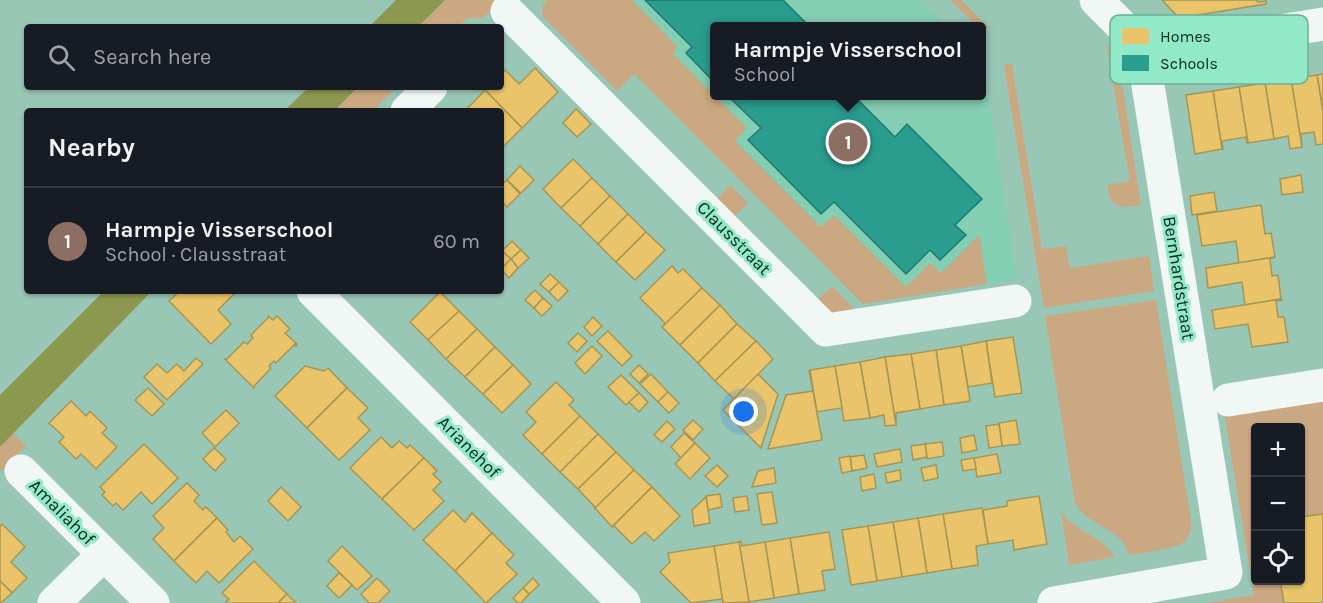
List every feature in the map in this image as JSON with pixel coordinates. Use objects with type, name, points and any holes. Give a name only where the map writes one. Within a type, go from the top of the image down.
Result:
[{"type":"street","name":"Bernhardstraat","points":[[1096,0],[1112,15]]},
{"type":"street","name":"Clausstraat","points":[[505,13],[826,330],[1015,301]]},
{"type":"street","points":[[1308,26],[1323,24]]},
{"type":"street","name":"Bernhardstraat","points":[[1095,600],[1226,573],[1148,84]]},
{"type":"street","points":[[410,108],[428,90]]},
{"type":"street","name":"Arianehof","points":[[316,294],[624,603]]},
{"type":"street","points":[[1228,400],[1323,385]]},
{"type":"street","name":"Amaliahof","points":[[21,471],[153,603]]},
{"type":"street","name":"Amaliahof","points":[[54,603],[104,554]]},
{"type":"street","points":[[1054,603],[1095,600]]},
{"type":"shaded area","points":[[396,0],[445,0],[421,24],[372,24]]},
{"type":"shaded area","points":[[445,0],[501,0],[483,18],[467,18],[461,24],[421,24]]},
{"type":"shaded area","points":[[547,0],[632,0],[678,47],[673,54],[710,91],[710,100],[719,100],[747,128],[735,141],[821,227],[834,215],[906,287],[930,263],[941,273],[979,235],[987,284],[863,304],[634,74],[617,91],[545,19],[542,9]]},
{"type":"shaded area","points":[[562,0],[920,0],[943,22],[710,22],[710,100],[986,100],[986,82],[1017,280],[863,304]]},
{"type":"shaded area","points":[[950,0],[961,0],[983,22],[973,22]]},
{"type":"shaded area","points":[[1106,44],[1110,48],[1110,67]]},
{"type":"shaded area","points":[[1012,64],[1042,249],[1066,246],[1070,268],[1149,256],[1154,291],[1044,308],[1004,65]]},
{"type":"shaded area","points":[[1113,84],[1122,84],[1141,205],[1117,206],[1111,199],[1107,185],[1130,181]]},
{"type":"shaded area","points":[[306,90],[355,90],[337,108],[287,108]]},
{"type":"shaded area","points":[[355,90],[394,90],[376,108],[337,108]]},
{"type":"shaded area","points":[[730,185],[748,203],[732,219],[714,202]]},
{"type":"shaded area","points":[[832,286],[858,313],[831,313],[815,302]]},
{"type":"shaded area","points":[[101,294],[149,294],[0,447],[0,395]]},
{"type":"shaded area","points":[[1156,300],[1191,529],[1186,539],[1178,546],[1129,555],[1119,538],[1080,511],[1075,503],[1045,316]]},
{"type":"shaded area","points":[[1323,397],[1323,603],[1206,603],[1254,595],[1252,585],[1305,585],[1305,423],[1251,423],[1251,577],[1224,412]]},
{"type":"shaded area","points":[[13,433],[26,446],[0,472],[0,447]]},
{"type":"shaded area","points":[[1061,511],[1073,524],[1104,544],[1114,557],[1069,565]]},
{"type":"building: Homes","points":[[1162,0],[1266,1],[1266,4],[1198,15],[1176,15]]},
{"type":"building: Homes","points":[[535,68],[558,92],[522,128],[485,90],[504,90],[505,70],[519,84]]},
{"type":"building: Homes","points":[[1323,74],[1323,112],[1317,75]]},
{"type":"building: Homes","points":[[1317,75],[1323,112],[1323,144],[1316,145],[1314,132],[1301,134],[1302,147],[1292,84],[1308,84],[1308,76]]},
{"type":"building: Homes","points":[[1265,84],[1292,84],[1302,147],[1290,149],[1288,136],[1274,139]]},
{"type":"building: Homes","points":[[1265,84],[1274,139],[1248,143],[1239,87]]},
{"type":"building: Homes","points":[[1239,87],[1248,143],[1246,137],[1222,141],[1222,149],[1213,91]]},
{"type":"building: Homes","points":[[485,90],[503,108],[468,108]]},
{"type":"building: Homes","points":[[1213,91],[1222,149],[1195,154],[1186,95]]},
{"type":"building: Homes","points":[[576,109],[591,124],[577,137],[563,123]]},
{"type":"building: Homes","points":[[504,110],[522,128],[504,146]]},
{"type":"building: Homes","points":[[573,159],[592,178],[561,208],[543,189]]},
{"type":"building: Homes","points":[[520,166],[534,180],[521,193],[507,180]]},
{"type":"building: Homes","points":[[1301,175],[1303,192],[1282,195],[1280,179]]},
{"type":"building: Homes","points":[[592,178],[610,196],[580,226],[561,208]]},
{"type":"building: Homes","points":[[507,180],[520,194],[507,207],[504,204],[504,182]]},
{"type":"building: Homes","points":[[1214,192],[1217,211],[1192,215],[1190,196]]},
{"type":"building: Homes","points":[[610,196],[628,214],[598,244],[580,226]]},
{"type":"building: Homes","points":[[1261,205],[1265,234],[1271,233],[1275,257],[1239,263],[1236,241],[1202,246],[1197,215]]},
{"type":"building: Homes","points":[[628,214],[646,232],[616,262],[598,244]]},
{"type":"building: Homes","points":[[646,232],[665,250],[635,280],[616,262]]},
{"type":"building: Homes","points":[[512,241],[521,250],[511,259],[504,253],[504,249]]},
{"type":"building: Homes","points":[[521,250],[529,258],[518,268],[511,259]]},
{"type":"building: Homes","points":[[504,253],[511,259],[504,266]]},
{"type":"building: Homes","points":[[1275,257],[1270,259],[1272,276],[1278,275],[1281,299],[1245,305],[1242,282],[1208,288],[1206,268]]},
{"type":"building: Homes","points":[[511,259],[518,268],[509,278],[504,272],[504,266]]},
{"type":"building: Homes","points":[[672,266],[678,273],[683,269],[702,288],[666,324],[640,298]]},
{"type":"building: Homes","points":[[550,274],[559,282],[549,292],[540,284]]},
{"type":"building: Homes","points":[[559,282],[568,291],[558,301],[549,292]]},
{"type":"building: Homes","points":[[702,288],[720,305],[680,345],[662,327]]},
{"type":"building: Homes","points":[[535,290],[543,298],[534,308],[525,300]]},
{"type":"building: Homes","points":[[177,294],[234,294],[218,310],[231,324],[211,344],[169,301]]},
{"type":"building: Homes","points":[[438,294],[442,294],[459,311],[428,340],[410,322]]},
{"type":"building: Homes","points":[[543,298],[552,306],[542,316],[534,308]]},
{"type":"building: Homes","points":[[1281,299],[1276,301],[1278,317],[1284,317],[1288,342],[1252,347],[1248,324],[1215,329],[1212,310]]},
{"type":"building: Homes","points":[[720,305],[737,324],[698,363],[680,345]]},
{"type":"building: Homes","points":[[459,311],[477,329],[446,359],[428,340]]},
{"type":"building: Homes","points":[[268,316],[273,320],[277,316],[290,329],[285,333],[297,344],[276,363],[274,361],[269,366],[271,368],[254,388],[225,359],[244,342],[247,344],[253,338],[251,335]]},
{"type":"building: Homes","points":[[593,317],[602,326],[592,336],[584,327]]},
{"type":"building: Homes","points":[[737,324],[756,341],[715,381],[698,363]]},
{"type":"building: Homes","points":[[477,329],[495,347],[465,377],[446,359]]},
{"type":"building: Homes","points":[[608,331],[632,356],[622,366],[597,341]]},
{"type":"building: Homes","points":[[578,333],[587,341],[577,352],[568,343]]},
{"type":"building: Homes","points":[[1013,337],[1022,393],[995,397],[986,341]]},
{"type":"building: Homes","points":[[756,341],[773,359],[734,399],[715,381]]},
{"type":"building: Homes","points":[[986,341],[992,383],[968,387],[961,346]]},
{"type":"building: Homes","points":[[592,346],[602,356],[585,374],[575,363]]},
{"type":"building: Homes","points":[[961,346],[970,401],[944,405],[936,350]]},
{"type":"building: Homes","points":[[495,347],[513,365],[483,394],[465,377]]},
{"type":"building: Homes","points":[[936,350],[944,405],[920,409],[911,354]]},
{"type":"building: Homes","points":[[911,354],[920,409],[896,413],[896,425],[885,357]]},
{"type":"building: Homes","points":[[885,357],[896,425],[885,426],[884,415],[870,418],[860,362]]},
{"type":"building: Homes","points":[[196,358],[203,364],[167,400],[144,377],[157,364],[167,373],[177,364],[184,371]]},
{"type":"building: Homes","points":[[860,362],[870,418],[844,421],[835,366]]},
{"type":"building: Homes","points":[[513,365],[531,384],[502,413],[483,394]]},
{"type":"building: Homes","points":[[639,365],[648,374],[639,383],[630,374]]},
{"type":"building: Homes","points":[[305,366],[324,371],[328,368],[347,388],[307,428],[275,396]]},
{"type":"building: Homes","points":[[835,366],[842,408],[817,412],[810,370]]},
{"type":"building: Homes","points":[[651,374],[668,392],[658,402],[640,384]]},
{"type":"building: Homes","points":[[758,374],[778,394],[761,448],[723,410]]},
{"type":"building: Homes","points":[[621,375],[639,393],[626,405],[608,387]]},
{"type":"building: Homes","points":[[556,382],[574,400],[569,405],[580,416],[542,454],[523,435],[536,422],[526,412]]},
{"type":"building: Homes","points":[[148,388],[164,404],[152,416],[135,400]]},
{"type":"building: Homes","points":[[347,388],[368,408],[358,418],[370,430],[339,460],[307,428]]},
{"type":"building: Homes","points":[[813,391],[822,440],[768,449],[786,395]]},
{"type":"building: Homes","points":[[668,392],[679,403],[669,413],[658,402]]},
{"type":"building: Homes","points":[[639,393],[648,402],[639,412],[629,402]]},
{"type":"building: Homes","points":[[71,401],[86,416],[90,411],[107,428],[102,433],[117,447],[96,469],[81,454],[76,459],[59,442],[64,437],[49,423]]},
{"type":"building: Homes","points":[[226,410],[239,423],[215,447],[202,433]]},
{"type":"building: Homes","points":[[580,416],[598,434],[560,472],[542,454]]},
{"type":"building: Homes","points":[[693,420],[703,429],[693,440],[683,430]]},
{"type":"building: Homes","points":[[1016,420],[1020,444],[1002,446],[999,423]]},
{"type":"building: Homes","points":[[667,421],[675,429],[662,442],[654,435]]},
{"type":"building: Homes","points":[[999,424],[1002,446],[989,448],[986,426]]},
{"type":"building: Homes","points":[[684,433],[695,443],[681,458],[671,447]]},
{"type":"building: Homes","points":[[598,434],[616,452],[578,489],[560,472]]},
{"type":"building: Homes","points":[[974,435],[977,450],[962,453],[960,438]]},
{"type":"building: Homes","points":[[381,437],[392,448],[399,441],[407,448],[410,445],[424,458],[382,499],[350,468]]},
{"type":"building: Homes","points":[[942,442],[944,456],[927,459],[925,444]]},
{"type":"building: Homes","points":[[695,443],[710,458],[690,479],[675,464]]},
{"type":"building: Homes","points":[[144,444],[178,478],[152,504],[141,492],[123,510],[116,503],[113,506],[102,495],[105,492],[100,487]]},
{"type":"building: Homes","points":[[925,444],[927,457],[913,460],[911,446]]},
{"type":"building: Homes","points":[[214,448],[226,459],[215,471],[203,459]]},
{"type":"building: Homes","points":[[900,449],[902,462],[877,467],[874,454]]},
{"type":"building: Homes","points":[[616,452],[634,470],[595,508],[578,489]]},
{"type":"building: Homes","points":[[997,454],[1001,473],[977,477],[974,458]]},
{"type":"building: Homes","points":[[864,455],[867,468],[852,471],[850,457]]},
{"type":"building: Homes","points":[[850,456],[852,471],[842,473],[839,458]]},
{"type":"building: Homes","points":[[424,458],[437,471],[433,474],[441,482],[433,490],[444,501],[414,530],[382,499]]},
{"type":"building: Homes","points":[[974,458],[976,469],[963,471],[961,460]]},
{"type":"building: Homes","points":[[717,465],[728,476],[717,487],[705,476]]},
{"type":"building: Homes","points":[[936,465],[938,478],[924,481],[921,468]]},
{"type":"building: Homes","points":[[774,468],[776,483],[752,487],[758,471]]},
{"type":"building: Homes","points":[[634,470],[652,487],[612,527],[595,508]]},
{"type":"building: Homes","points":[[900,470],[901,480],[887,483],[885,473]]},
{"type":"building: Homes","points":[[874,474],[876,488],[862,491],[860,477]]},
{"type":"building: Homes","points":[[187,483],[199,495],[194,501],[203,510],[206,507],[217,518],[174,561],[153,539],[164,528],[153,516]]},
{"type":"building: Homes","points":[[281,487],[301,507],[288,521],[268,501]]},
{"type":"building: Homes","points":[[652,487],[680,516],[654,541],[645,532],[632,544],[614,526],[612,527]]},
{"type":"building: Homes","points":[[772,492],[777,523],[762,525],[757,494]]},
{"type":"building: Homes","points":[[720,494],[722,507],[708,510],[706,496]]},
{"type":"building: Homes","points":[[747,496],[749,510],[735,512],[733,498]]},
{"type":"building: Homes","points":[[1039,496],[1047,544],[1014,550],[1013,540],[988,544],[983,510],[1007,506],[1007,501]]},
{"type":"building: Homes","points":[[706,497],[710,523],[694,526],[692,510]]},
{"type":"building: Homes","points":[[982,508],[988,544],[976,546],[978,565],[952,569],[943,514]]},
{"type":"building: Homes","points":[[453,510],[465,522],[472,513],[492,533],[455,571],[423,540]]},
{"type":"building: Homes","points":[[943,514],[952,569],[927,573],[918,518]]},
{"type":"building: Homes","points":[[1323,514],[1323,603],[1284,603],[1281,585],[1305,585],[1305,516]]},
{"type":"building: Homes","points":[[217,518],[228,530],[226,532],[234,542],[240,536],[253,549],[219,583],[207,571],[196,583],[174,561]]},
{"type":"building: Homes","points":[[918,518],[927,573],[902,577],[893,522]]},
{"type":"building: Homes","points":[[893,522],[902,577],[877,581],[868,526]]},
{"type":"building: Homes","points":[[2,524],[25,547],[11,562],[27,578],[12,593],[0,581],[0,527]]},
{"type":"building: Homes","points":[[868,526],[877,581],[851,585],[842,530]]},
{"type":"building: Homes","points":[[829,532],[835,569],[822,571],[825,590],[799,594],[790,538]]},
{"type":"building: Homes","points":[[492,533],[514,555],[506,563],[517,574],[486,603],[455,571]]},
{"type":"building: Homes","points":[[790,538],[799,594],[774,598],[765,542]]},
{"type":"building: Homes","points":[[741,541],[742,546],[765,542],[774,598],[749,602],[739,542]]},
{"type":"building: Homes","points":[[739,542],[749,602],[723,603],[714,546]]},
{"type":"building: Homes","points":[[342,546],[372,576],[357,590],[328,561]]},
{"type":"building: Homes","points":[[714,546],[723,603],[722,599],[691,603],[660,572],[670,562],[668,553]]},
{"type":"building: Homes","points":[[254,561],[287,594],[278,603],[225,603],[229,599],[222,593]]},
{"type":"building: Homes","points":[[339,573],[352,585],[339,598],[327,586]]},
{"type":"building: Homes","points":[[377,578],[390,591],[378,603],[369,603],[361,594]]},
{"type":"building: Homes","points":[[533,578],[539,585],[529,594],[523,588]]},
{"type":"building: Homes","points":[[0,581],[12,593],[1,603],[0,603]]},
{"type":"building: Homes","points":[[523,588],[529,594],[521,603],[518,603],[513,598]]},
{"type":"building: Homes","points":[[287,594],[296,603],[278,603]]},
{"type":"building: Schools","points":[[645,0],[783,0],[805,22],[710,22],[710,78],[686,53],[692,47]]},
{"type":"building: Schools","points":[[732,100],[858,100],[895,137],[907,124],[982,199],[955,225],[966,235],[940,260],[930,250],[906,274],[834,202],[821,214],[748,140],[761,128]]},
{"type":"place","name":"Harmpje Visserschool","points":[[848,142]]}]
